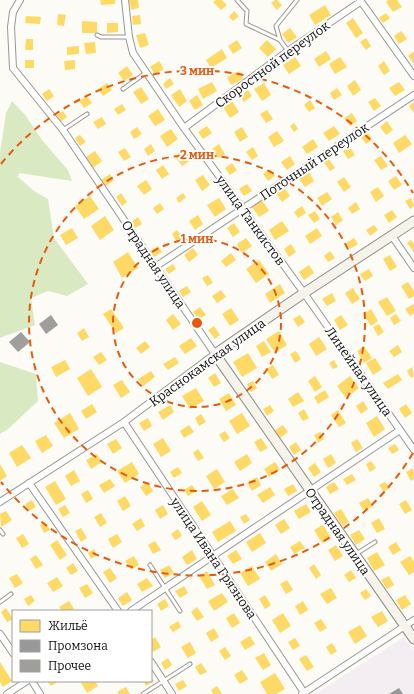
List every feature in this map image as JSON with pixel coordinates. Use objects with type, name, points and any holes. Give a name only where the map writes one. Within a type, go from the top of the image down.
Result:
[{"type":"street","name":"Отрадная улица","points":[[20,0],[13,12],[11,28],[13,68],[63,130],[155,267],[354,555],[414,639]]},
{"type":"street","name":"улица Танкистов","points":[[125,0],[129,37],[133,53],[184,128],[304,293]]},
{"type":"street","name":"Скоростной переулок","points":[[184,128],[288,51],[360,1]]},
{"type":"street","points":[[360,1],[414,76]]},
{"type":"street","name":"Поточный переулок","points":[[155,267],[414,94]]},
{"type":"street","name":"Краснокамская улица","points":[[0,502],[124,422],[215,354],[304,293],[414,222]]},
{"type":"street","points":[[392,236],[414,268]]},
{"type":"street","name":"Линейная улица","points":[[304,293],[414,450]]},
{"type":"street","name":"улица Ивана Грязнова","points":[[124,422],[304,694]]},
{"type":"street","points":[[133,610],[309,490],[400,430]]},
{"type":"street","points":[[29,483],[117,610]]},
{"type":"street","points":[[304,694],[414,620]]},
{"type":"street","points":[[0,634],[12,652]]},
{"type":"street","points":[[152,664],[172,694]]},
{"type":"street","points":[[7,694],[25,682]]},
{"type":"street","points":[[33,682],[40,694]]},
{"type":"lane","points":[[237,0],[242,2],[247,11],[246,24],[280,40]]},
{"type":"lane","points":[[288,51],[280,40],[276,26],[297,0]]},
{"type":"lane","points":[[97,35],[101,37],[129,37]]},
{"type":"lane","points":[[123,89],[147,72]]},
{"type":"lane","points":[[63,130],[87,114]]},
{"type":"lane","points":[[0,530],[3,534]]},
{"type":"lane","points":[[354,555],[375,542]]},
{"type":"lane","points":[[150,565],[180,611]]},
{"type":"lane","points":[[0,602],[12,594]]},
{"type":"lane","points":[[144,694],[190,664]]},
{"type":"shaded area","points":[[404,637],[414,651],[414,694],[315,694]]},
{"type":"green space","points":[[12,101],[26,116],[42,140],[68,170],[72,181],[19,173],[18,177],[34,191],[48,199],[54,238],[88,284],[67,296],[48,291],[31,298],[35,325],[0,338],[0,153],[6,113]]},
{"type":"green space","points":[[0,362],[36,374],[38,401],[8,429],[0,434]]},
{"type":"building: Жильё","points":[[100,0],[115,0],[115,4],[101,5]]},
{"type":"building: Жильё","points":[[129,0],[138,0],[139,8],[131,10]]},
{"type":"building: Жильё","points":[[216,0],[222,0],[227,5],[221,10],[213,2]]},
{"type":"building: Жильё","points":[[275,0],[282,5],[277,10],[271,3]]},
{"type":"building: Жильё","points":[[388,0],[397,0],[402,7],[393,12],[386,2]]},
{"type":"building: Жильё","points":[[325,5],[331,15],[315,25],[309,15]]},
{"type":"building: Жильё","points":[[234,11],[239,16],[233,21],[229,17]]},
{"type":"building: Жильё","points":[[386,13],[390,18],[383,23],[379,18]]},
{"type":"building: Жильё","points":[[58,14],[66,15],[64,26],[57,25]]},
{"type":"building: Жильё","points":[[140,15],[141,24],[133,25],[132,16]]},
{"type":"building: Жильё","points":[[26,16],[41,17],[40,24],[25,23]]},
{"type":"building: Жильё","points":[[353,18],[363,33],[356,38],[346,23]]},
{"type":"building: Жильё","points":[[82,21],[97,22],[97,33],[82,33]]},
{"type":"building: Жильё","points":[[107,23],[118,23],[118,32],[107,33]]},
{"type":"building: Жильё","points":[[290,28],[297,37],[288,43],[282,34]]},
{"type":"building: Жильё","points":[[401,31],[407,39],[399,44],[394,36]]},
{"type":"building: Жильё","points":[[145,33],[149,45],[140,48],[136,35]]},
{"type":"building: Жильё","points":[[366,38],[371,46],[366,50],[360,42]]},
{"type":"building: Жильё","points":[[26,39],[33,39],[33,50],[25,50]]},
{"type":"building: Жильё","points":[[237,40],[242,48],[233,54],[228,46]]},
{"type":"building: Жильё","points":[[267,40],[276,49],[268,57],[259,48]]},
{"type":"building: Жильё","points":[[95,42],[96,53],[86,54],[84,43]]},
{"type":"building: Жильё","points":[[79,46],[79,54],[67,55],[67,47]]},
{"type":"building: Жильё","points":[[222,49],[227,58],[211,68],[206,60]]},
{"type":"building: Жильё","points":[[326,51],[331,59],[319,67],[314,59]]},
{"type":"building: Жильё","points":[[414,51],[414,64],[408,56]]},
{"type":"building: Жильё","points":[[295,57],[301,66],[289,74],[283,65]]},
{"type":"building: Жильё","points":[[340,57],[347,67],[335,74],[329,64]]},
{"type":"building: Жильё","points":[[25,60],[34,60],[34,68],[25,68]]},
{"type":"building: Жильё","points":[[75,60],[75,69],[65,70],[64,61]]},
{"type":"building: Жильё","points":[[159,61],[164,69],[155,74],[150,67]]},
{"type":"building: Жильё","points":[[384,61],[390,71],[384,75],[378,66]]},
{"type":"building: Жильё","points":[[127,66],[133,75],[124,81],[118,73]]},
{"type":"building: Жильё","points":[[239,71],[243,79],[231,85],[227,77]]},
{"type":"building: Жильё","points":[[170,78],[174,84],[166,89],[163,84]]},
{"type":"building: Жильё","points":[[355,80],[361,90],[353,96],[347,86]]},
{"type":"building: Жильё","points":[[212,82],[217,91],[203,99],[198,89]]},
{"type":"building: Жильё","points":[[399,82],[405,90],[395,96],[389,88]]},
{"type":"building: Жильё","points":[[107,83],[112,90],[103,96],[98,89]]},
{"type":"building: Жильё","points":[[264,83],[271,95],[262,101],[254,89]]},
{"type":"building: Жильё","points":[[141,87],[149,99],[141,104],[133,92]]},
{"type":"building: Жильё","points":[[337,88],[342,95],[334,100],[330,93]]},
{"type":"building: Жильё","points":[[49,89],[54,96],[47,101],[42,94]]},
{"type":"building: Жильё","points":[[180,89],[187,101],[179,107],[171,95]]},
{"type":"building: Жильё","points":[[248,90],[252,96],[244,102],[240,96]]},
{"type":"building: Жильё","points":[[197,95],[203,105],[195,110],[189,101]]},
{"type":"building: Жильё","points":[[87,96],[92,103],[84,108],[79,101]]},
{"type":"building: Жильё","points":[[375,98],[381,106],[374,111],[368,102]]},
{"type":"building: Жильё","points":[[310,100],[315,108],[309,112],[304,105]]},
{"type":"building: Жильё","points":[[232,101],[239,112],[230,118],[223,107]]},
{"type":"building: Жильё","points":[[414,102],[414,113],[409,106]]},
{"type":"building: Жильё","points":[[122,104],[126,110],[118,115],[114,109]]},
{"type":"building: Жильё","points":[[158,109],[165,120],[155,126],[148,116]]},
{"type":"building: Жильё","points":[[267,110],[273,119],[266,123],[260,114]]},
{"type":"building: Жильё","points":[[63,111],[67,117],[60,122],[56,116]]},
{"type":"building: Жильё","points":[[352,113],[357,121],[350,126],[344,118]]},
{"type":"building: Жильё","points":[[102,117],[106,124],[98,129],[93,122]]},
{"type":"building: Жильё","points":[[387,121],[393,130],[386,135],[380,127]]},
{"type":"building: Жильё","points":[[294,123],[298,129],[294,132],[290,126]]},
{"type":"building: Жильё","points":[[207,126],[212,133],[203,139],[198,132]]},
{"type":"building: Жильё","points":[[334,126],[340,134],[329,141],[323,133]]},
{"type":"building: Жильё","points":[[137,127],[142,134],[134,139],[130,132]]},
{"type":"building: Жильё","points":[[242,127],[248,137],[240,142],[234,132]]},
{"type":"building: Жильё","points":[[171,129],[178,139],[167,147],[160,136]]},
{"type":"building: Жильё","points":[[277,131],[284,141],[274,147],[268,137]]},
{"type":"building: Жильё","points":[[367,131],[372,140],[366,144],[360,136]]},
{"type":"building: Жильё","points":[[80,135],[86,142],[80,146],[75,138]]},
{"type":"building: Жильё","points":[[405,135],[412,144],[399,153],[393,143]]},
{"type":"building: Жильё","points":[[313,139],[318,147],[307,154],[302,147]]},
{"type":"building: Жильё","points":[[151,144],[155,151],[148,156],[144,149]]},
{"type":"building: Жильё","points":[[219,144],[225,154],[218,158],[212,149]]},
{"type":"building: Жильё","points":[[349,146],[355,155],[348,159],[343,151]]},
{"type":"building: Жильё","points":[[253,147],[258,156],[252,160],[246,152]]},
{"type":"building: Жильё","points":[[125,148],[131,157],[124,161],[118,152]]},
{"type":"building: Жильё","points":[[186,148],[194,158],[182,166],[175,156]]},
{"type":"building: Жильё","points":[[95,151],[102,161],[93,168],[86,157]]},
{"type":"building: Жильё","points":[[290,156],[295,164],[287,170],[281,162]]},
{"type":"building: Жильё","points":[[381,156],[388,166],[381,170],[374,160]]},
{"type":"building: Жильё","points":[[328,158],[335,168],[330,171],[323,161]]},
{"type":"building: Жильё","points":[[232,163],[237,170],[230,175],[225,168]]},
{"type":"building: Жильё","points":[[163,165],[169,174],[162,179],[156,170]]},
{"type":"building: Жильё","points":[[270,169],[275,176],[268,181],[263,174]]},
{"type":"building: Жильё","points":[[309,172],[314,181],[305,187],[299,179]]},
{"type":"building: Жильё","points":[[110,174],[114,180],[106,186],[101,180]]},
{"type":"building: Жильё","points":[[203,175],[210,185],[202,191],[195,180]]},
{"type":"building: Жильё","points":[[396,176],[402,185],[394,190],[388,181]]},
{"type":"building: Жильё","points":[[344,177],[351,187],[344,192],[337,182]]},
{"type":"building: Жильё","points":[[146,180],[152,189],[144,195],[137,186]]},
{"type":"building: Жильё","points":[[247,184],[252,191],[244,196],[239,189]]},
{"type":"building: Жильё","points":[[283,186],[290,196],[282,202],[275,192]]},
{"type":"building: Жильё","points":[[378,187],[384,196],[376,202],[370,192]]},
{"type":"building: Жильё","points":[[327,192],[332,199],[322,206],[317,198]]},
{"type":"building: Жильё","points":[[121,193],[127,202],[122,206],[116,197]]},
{"type":"building: Жильё","points":[[183,193],[186,197],[179,203],[176,198]]},
{"type":"building: Жильё","points":[[90,196],[99,209],[84,219],[75,206]]},
{"type":"building: Жильё","points":[[219,198],[226,209],[215,217],[207,205]]},
{"type":"building: Жильё","points":[[411,198],[414,206],[410,209],[405,201]]},
{"type":"building: Жильё","points":[[262,200],[269,211],[259,217],[252,207]]},
{"type":"building: Жильё","points":[[356,202],[360,209],[352,214],[348,208]]},
{"type":"building: Жильё","points":[[160,203],[164,209],[157,214],[153,208]]},
{"type":"building: Жильё","points":[[302,206],[306,213],[298,218],[294,212]]},
{"type":"building: Жильё","points":[[392,210],[397,217],[389,223],[384,215]]},
{"type":"building: Жильё","points":[[315,211],[320,219],[314,223],[308,215]]},
{"type":"building: Жильё","points":[[338,212],[343,220],[336,225],[331,217]]},
{"type":"building: Жильё","points":[[198,215],[203,224],[195,230],[189,221]]},
{"type":"building: Жильё","points":[[105,216],[114,230],[100,240],[91,226]]},
{"type":"building: Жильё","points":[[138,217],[142,224],[135,228],[131,222]]},
{"type":"building: Жильё","points":[[282,221],[289,231],[275,240],[269,230]]},
{"type":"building: Жильё","points":[[234,223],[240,232],[233,237],[227,228]]},
{"type":"building: Жильё","points":[[374,225],[378,230],[370,236],[366,230]]},
{"type":"building: Жильё","points":[[72,228],[78,238],[66,245],[60,235]]},
{"type":"building: Жильё","points":[[317,228],[322,236],[310,244],[305,236]]},
{"type":"building: Жильё","points":[[177,230],[183,238],[177,242],[172,234]]},
{"type":"building: Жильё","points":[[246,238],[252,246],[242,253],[237,244]]},
{"type":"building: Жильё","points":[[354,238],[358,244],[350,249],[346,243]]},
{"type":"building: Жильё","points":[[411,240],[414,244],[414,252],[407,243]]},
{"type":"building: Жильё","points":[[291,244],[296,252],[289,257],[284,249]]},
{"type":"building: Жильё","points":[[158,246],[162,252],[154,257],[150,251]]},
{"type":"building: Жильё","points":[[193,248],[198,255],[189,262],[184,255]]},
{"type":"building: Жильё","points":[[330,251],[335,258],[328,262],[324,256]]},
{"type":"building: Жильё","points":[[128,252],[138,268],[122,278],[113,262]]},
{"type":"building: Жильё","points":[[231,253],[236,260],[226,267],[221,261]]},
{"type":"building: Жильё","points":[[390,255],[397,267],[390,271],[383,259]]},
{"type":"building: Жильё","points":[[259,260],[269,274],[256,283],[246,269]]},
{"type":"building: Жильё","points":[[173,264],[176,269],[169,274],[165,269]]},
{"type":"building: Жильё","points":[[309,265],[314,273],[304,280],[299,272]]},
{"type":"building: Жильё","points":[[369,269],[373,276],[365,281],[360,274]]},
{"type":"building: Жильё","points":[[208,275],[213,283],[207,286],[202,278]]},
{"type":"building: Жильё","points":[[408,282],[414,291],[414,296],[409,299],[401,286]]},
{"type":"building: Жильё","points":[[280,284],[285,293],[270,303],[265,294]]},
{"type":"building: Жильё","points":[[187,286],[191,292],[183,297],[179,291]]},
{"type":"building: Жильё","points":[[353,288],[360,299],[352,304],[345,293]]},
{"type":"building: Жильё","points":[[221,290],[226,297],[217,303],[212,296]]},
{"type":"building: Жильё","points":[[332,293],[336,301],[327,306],[322,299]]},
{"type":"building: Жильё","points":[[387,297],[396,311],[387,316],[378,302]]},
{"type":"building: Жильё","points":[[414,304],[414,313],[410,316],[405,309]]},
{"type":"building: Жильё","points":[[200,307],[206,315],[198,320],[193,312]]},
{"type":"building: Жильё","points":[[231,308],[239,320],[230,326],[222,314]]},
{"type":"building: Жильё","points":[[111,309],[124,328],[116,333],[103,314]]},
{"type":"building: Жильё","points":[[371,309],[378,321],[371,326],[363,314]]},
{"type":"building: Жильё","points":[[173,314],[181,324],[173,330],[166,320]]},
{"type":"building: Жильё","points":[[396,314],[401,321],[394,325],[390,318]]},
{"type":"building: Жильё","points":[[300,315],[305,322],[298,327],[293,319]]},
{"type":"building: Жильё","points":[[341,315],[348,325],[340,330],[334,320]]},
{"type":"building: Жильё","points":[[379,324],[384,332],[378,336],[373,327]]},
{"type":"building: Жильё","points":[[214,326],[220,335],[215,339],[208,330]]},
{"type":"building: Жильё","points":[[84,328],[89,337],[82,341],[77,333]]},
{"type":"building: Жильё","points":[[279,331],[287,345],[275,353],[266,339]]},
{"type":"building: Жильё","points":[[319,337],[327,349],[316,356],[309,344]]},
{"type":"building: Жильё","points":[[191,338],[197,346],[185,354],[179,346]]},
{"type":"building: Жильё","points":[[145,341],[150,347],[141,354],[136,348]]},
{"type":"building: Жильё","points":[[264,341],[271,352],[262,357],[256,346]]},
{"type":"building: Жильё","points":[[398,345],[402,352],[394,357],[389,351]]},
{"type":"building: Жильё","points":[[364,346],[372,358],[364,363],[357,351]]},
{"type":"building: Жильё","points":[[296,351],[301,359],[295,363],[290,354]]},
{"type":"building: Жильё","points":[[101,352],[107,360],[99,365],[93,357]]},
{"type":"building: Жильё","points":[[248,353],[257,368],[242,377],[233,362]]},
{"type":"building: Жильё","points":[[175,357],[179,363],[168,370],[163,364]]},
{"type":"building: Жильё","points":[[375,358],[382,369],[373,375],[366,363]]},
{"type":"building: Жильё","points":[[65,360],[70,369],[56,377],[51,367]]},
{"type":"building: Жильё","points":[[334,360],[338,367],[333,369],[329,363]]},
{"type":"building: Жильё","points":[[273,365],[279,375],[272,379],[266,369]]},
{"type":"building: Жильё","points":[[412,367],[414,376],[411,378],[407,371]]},
{"type":"building: Жильё","points":[[91,369],[102,387],[88,396],[77,378]]},
{"type":"building: Жильё","points":[[151,371],[155,377],[143,386],[138,379]]},
{"type":"building: Жильё","points":[[215,373],[221,383],[214,387],[208,378]]},
{"type":"building: Жильё","points":[[398,374],[402,380],[388,389],[383,383]]},
{"type":"building: Жильё","points":[[315,376],[322,387],[315,392],[308,381]]},
{"type":"building: Жильё","points":[[350,376],[359,388],[346,398],[337,386]]},
{"type":"building: Жильё","points":[[122,380],[130,392],[121,398],[113,385]]},
{"type":"building: Жильё","points":[[253,381],[257,388],[251,392],[247,384]]},
{"type":"building: Жильё","points":[[196,388],[204,401],[190,409],[182,396]]},
{"type":"building: Жильё","points":[[325,390],[329,397],[318,404],[314,397]]},
{"type":"building: Жильё","points":[[298,392],[304,401],[293,407],[288,399]]},
{"type":"building: Жильё","points":[[229,393],[236,405],[226,411],[219,399]]},
{"type":"building: Жильё","points":[[363,401],[368,409],[361,414],[356,406]]},
{"type":"building: Жильё","points":[[92,404],[97,412],[86,419],[81,411]]},
{"type":"building: Жильё","points":[[406,404],[412,413],[405,418],[399,409]]},
{"type":"building: Жильё","points":[[170,405],[174,412],[163,420],[158,412]]},
{"type":"building: Жильё","points":[[270,405],[274,411],[267,416],[263,409]]},
{"type":"building: Жильё","points":[[304,409],[309,418],[303,421],[298,413]]},
{"type":"building: Жильё","points":[[338,410],[346,423],[339,427],[331,415]]},
{"type":"building: Жильё","points":[[70,413],[79,429],[64,438],[54,423]]},
{"type":"building: Жильё","points":[[242,413],[250,426],[237,434],[229,421]]},
{"type":"building: Жильё","points":[[201,414],[206,422],[199,426],[195,418]]},
{"type":"building: Жильё","points":[[377,416],[385,429],[374,437],[366,423]]},
{"type":"building: Жильё","points":[[148,418],[152,426],[144,431],[139,423]]},
{"type":"building: Жильё","points":[[189,425],[194,432],[184,438],[180,431]]},
{"type":"building: Жильё","points":[[283,425],[288,432],[280,438],[275,430]]},
{"type":"building: Жильё","points":[[225,431],[230,438],[224,442],[219,435]]},
{"type":"building: Жильё","points":[[320,432],[324,439],[318,443],[314,435]]},
{"type":"building: Жильё","points":[[46,435],[53,446],[42,453],[35,441]]},
{"type":"building: Жильё","points":[[163,438],[171,451],[161,457],[153,444]]},
{"type":"building: Жильё","points":[[261,438],[268,448],[260,452],[254,442]]},
{"type":"building: Жильё","points":[[116,439],[122,448],[113,454],[107,444]]},
{"type":"building: Жильё","points":[[357,439],[363,448],[356,452],[351,443]]},
{"type":"building: Жильё","points":[[296,442],[301,450],[294,455],[289,447]]},
{"type":"building: Жильё","points":[[395,444],[399,450],[392,454],[388,448]]},
{"type":"building: Жильё","points":[[22,445],[31,458],[17,467],[9,453]]},
{"type":"building: Жильё","points":[[198,449],[204,458],[198,461],[193,453]]},
{"type":"building: Жильё","points":[[97,454],[102,462],[91,469],[86,460]]},
{"type":"building: Жильё","points":[[247,454],[252,463],[240,471],[234,462]]},
{"type":"building: Жильё","points":[[331,454],[336,463],[328,468],[323,459]]},
{"type":"building: Жильё","points":[[371,461],[376,468],[370,472],[366,464]]},
{"type":"building: Жильё","points":[[132,462],[139,474],[125,483],[117,471]]},
{"type":"building: Жильё","points":[[275,462],[280,470],[269,477],[264,469]]},
{"type":"building: Жильё","points":[[315,463],[321,472],[314,477],[308,468]]},
{"type":"building: Жильё","points":[[0,464],[7,476],[0,481]]},
{"type":"building: Жильё","points":[[178,467],[182,473],[174,478],[170,472]]},
{"type":"building: Жильё","points":[[413,468],[414,479],[411,481],[406,472]]},
{"type":"building: Жильё","points":[[217,469],[225,482],[214,489],[206,476]]},
{"type":"building: Жильё","points":[[74,470],[80,481],[71,486],[65,476]]},
{"type":"building: Жильё","points":[[352,474],[356,480],[347,485],[343,479]]},
{"type":"building: Жильё","points":[[257,477],[261,485],[252,491],[247,483]]},
{"type":"building: Жильё","points":[[110,479],[115,486],[104,493],[99,485]]},
{"type":"building: Жильё","points":[[55,481],[66,499],[56,505],[45,487]]},
{"type":"building: Жильё","points":[[148,482],[153,491],[146,496],[140,487]]},
{"type":"building: Жильё","points":[[334,482],[339,489],[330,494],[326,487]]},
{"type":"building: Жильё","points":[[385,482],[390,488],[384,492],[379,485]]},
{"type":"building: Жильё","points":[[293,484],[297,491],[288,496],[284,489]]},
{"type":"building: Жильё","points":[[192,485],[196,491],[188,496],[184,490]]},
{"type":"building: Жильё","points":[[270,487],[275,495],[263,503],[257,495]]},
{"type":"building: Жильё","points":[[233,489],[239,498],[227,505],[221,496]]},
{"type":"building: Жильё","points":[[88,490],[93,499],[86,503],[81,494]]},
{"type":"building: Жильё","points":[[125,496],[131,506],[123,511],[117,501]]},
{"type":"building: Жильё","points":[[368,498],[373,506],[364,511],[359,503]]},
{"type":"building: Жильё","points":[[32,500],[36,507],[29,511],[25,504]]},
{"type":"building: Жильё","points":[[406,500],[412,510],[405,514],[399,504]]},
{"type":"building: Жильё","points":[[202,501],[211,515],[202,521],[193,507]]},
{"type":"building: Жильё","points":[[306,504],[311,512],[299,519],[294,511]]},
{"type":"building: Жильё","points":[[65,505],[70,513],[63,517],[58,509]]},
{"type":"building: Жильё","points":[[163,505],[168,514],[160,519],[155,510]]},
{"type":"building: Жильё","points":[[341,509],[349,522],[342,526],[334,513]]},
{"type":"building: Жильё","points":[[6,511],[12,520],[1,527],[0,514]]},
{"type":"building: Жильё","points":[[101,513],[107,523],[100,527],[94,517]]},
{"type":"building: Жильё","points":[[246,514],[250,520],[244,524],[240,517]]},
{"type":"building: Жильё","points":[[141,518],[145,526],[137,531],[132,524]]},
{"type":"building: Жильё","points":[[379,518],[385,529],[377,533],[371,523]]},
{"type":"building: Жильё","points":[[284,519],[290,528],[281,534],[275,525]]},
{"type":"building: Жильё","points":[[230,521],[236,531],[218,542],[212,532]]},
{"type":"building: Жильё","points":[[45,522],[50,530],[44,533],[40,525]]},
{"type":"building: Жильё","points":[[323,525],[331,538],[322,543],[314,530]]},
{"type":"building: Жильё","points":[[81,528],[87,538],[81,542],[75,531]]},
{"type":"building: Жильё","points":[[178,529],[182,536],[175,540],[171,534]]},
{"type":"building: Жильё","points":[[359,530],[365,539],[356,545],[350,535]]},
{"type":"building: Жильё","points":[[260,533],[266,543],[252,552],[246,542]]},
{"type":"building: Жильё","points":[[23,534],[29,544],[22,548],[16,538]]},
{"type":"building: Жильё","points":[[117,534],[122,542],[113,548],[108,539]]},
{"type":"building: Жильё","points":[[57,540],[67,555],[60,560],[50,545]]},
{"type":"building: Жильё","points":[[155,541],[161,550],[153,554],[148,545]]},
{"type":"building: Жильё","points":[[300,541],[305,548],[294,554],[290,547]]},
{"type":"building: Жильё","points":[[396,542],[401,550],[393,555],[388,547]]},
{"type":"building: Жильё","points":[[336,545],[343,556],[335,561],[328,550]]},
{"type":"building: Жильё","points":[[94,549],[97,555],[91,559],[88,553]]},
{"type":"building: Жильё","points":[[192,550],[197,559],[187,565],[182,557]]},
{"type":"building: Жильё","points":[[236,550],[242,559],[233,564],[227,556]]},
{"type":"building: Жильё","points":[[377,552],[385,565],[374,571],[367,558]]},
{"type":"building: Жильё","points":[[276,554],[282,564],[271,571],[265,562]]},
{"type":"building: Жильё","points":[[36,555],[43,565],[36,569],[30,559]]},
{"type":"building: Жильё","points":[[134,556],[139,565],[131,570],[125,561]]},
{"type":"building: Жильё","points":[[410,556],[414,562],[414,572],[409,575],[400,562]]},
{"type":"building: Жильё","points":[[73,563],[78,571],[71,575],[66,568]]},
{"type":"building: Жильё","points":[[314,564],[321,575],[316,579],[309,568]]},
{"type":"building: Жильё","points":[[169,565],[174,573],[165,578],[160,570]]},
{"type":"building: Жильё","points":[[252,566],[260,579],[248,586],[240,573]]},
{"type":"building: Жильё","points":[[110,568],[117,578],[110,583],[103,572]]},
{"type":"building: Жильё","points":[[351,570],[356,578],[349,582],[344,575]]},
{"type":"building: Жильё","points":[[207,571],[215,585],[207,589],[199,576]]},
{"type":"building: Жильё","points":[[17,574],[23,583],[15,588],[9,578]]},
{"type":"building: Жильё","points":[[389,576],[394,585],[387,589],[381,580]]},
{"type":"building: Жильё","points":[[57,577],[63,586],[53,592],[47,583]]},
{"type":"building: Жильё","points":[[147,578],[153,586],[142,592],[137,584]]},
{"type":"building: Жильё","points":[[287,580],[293,590],[286,594],[280,584]]},
{"type":"building: Жильё","points":[[87,584],[93,593],[85,598],[79,588]]},
{"type":"building: Жильё","points":[[184,586],[188,593],[180,598],[175,591]]},
{"type":"building: Жильё","points":[[331,588],[337,598],[327,604],[320,594]]},
{"type":"building: Жильё","points":[[366,589],[371,596],[365,600],[360,593]]},
{"type":"building: Жильё","points":[[127,592],[132,600],[123,606],[118,598]]},
{"type":"building: Жильё","points":[[222,593],[228,602],[214,611],[208,601]]},
{"type":"building: Жильё","points":[[31,595],[35,601],[28,606],[24,599]]},
{"type":"building: Жильё","points":[[265,595],[271,605],[265,609],[259,599]]},
{"type":"building: Жильё","points":[[405,595],[411,604],[402,610],[396,600]]},
{"type":"building: Жильё","points":[[165,599],[169,606],[161,611],[157,604]]},
{"type":"building: Жильё","points":[[69,601],[74,609],[61,610],[59,607]]},
{"type":"building: Жильё","points":[[303,601],[308,610],[300,615],[295,606]]},
{"type":"building: Жильё","points":[[197,607],[204,617],[197,621],[191,612]]},
{"type":"building: Жильё","points":[[6,608],[12,620],[7,622],[1,612]]},
{"type":"building: Жильё","points":[[382,611],[388,621],[378,627],[371,617]]},
{"type":"building: Жильё","points":[[234,613],[240,623],[232,628],[226,618]]},
{"type":"building: Жильё","points":[[283,613],[291,626],[280,633],[272,620]]},
{"type":"building: Жильё","points":[[321,619],[327,628],[320,632],[314,623]]},
{"type":"building: Жильё","points":[[178,621],[181,627],[173,632],[169,627]]},
{"type":"building: Жильё","points":[[360,625],[367,636],[355,644],[348,632]]},
{"type":"building: Жильё","points":[[214,628],[219,637],[211,642],[206,633]]},
{"type":"building: Жильё","points":[[250,636],[255,644],[245,650],[240,642]]},
{"type":"building: Жильё","points":[[155,637],[161,647],[153,652],[152,650],[152,639]]},
{"type":"building: Жильё","points":[[295,638],[300,646],[293,650],[288,642]]},
{"type":"building: Жильё","points":[[190,642],[196,653],[188,658],[181,647]]},
{"type":"building: Жильё","points":[[332,643],[337,651],[331,655],[326,647]]},
{"type":"building: Жильё","points":[[225,647],[231,656],[225,660],[219,651]]},
{"type":"building: Жильё","points":[[264,653],[271,665],[263,670],[255,658]]},
{"type":"building: Жильё","points":[[306,655],[314,667],[307,671],[299,659]]},
{"type":"building: Жильё","points":[[168,658],[172,665],[165,670],[161,663]]},
{"type":"building: Жильё","points":[[0,662],[12,681],[3,687],[0,682]]},
{"type":"building: Жильё","points":[[201,663],[207,672],[200,675],[195,667]]},
{"type":"building: Жильё","points":[[242,670],[248,679],[240,684],[234,675]]},
{"type":"building: Жильё","points":[[275,673],[285,689],[276,694],[267,694],[260,682]]},
{"type":"building: Жильё","points":[[152,678],[154,681],[146,686],[144,682],[152,682]]},
{"type":"building: Жильё","points":[[183,680],[187,686],[179,691],[175,684]]},
{"type":"building: Жильё","points":[[48,682],[57,682],[51,686]]},
{"type":"building: Жильё","points":[[96,682],[98,686],[87,693],[81,683]]},
{"type":"building: Жильё","points":[[217,686],[222,694],[213,694],[211,690]]},
{"type":"building: Жильё","points":[[126,687],[130,694],[119,694],[117,692]]},
{"type":"building: Промзона","points":[[399,688],[403,694],[389,694]]},
{"type":"building: Прочее","points":[[51,315],[58,325],[46,334],[39,324]]},
{"type":"building: Прочее","points":[[21,332],[30,342],[18,352],[9,342]]}]
